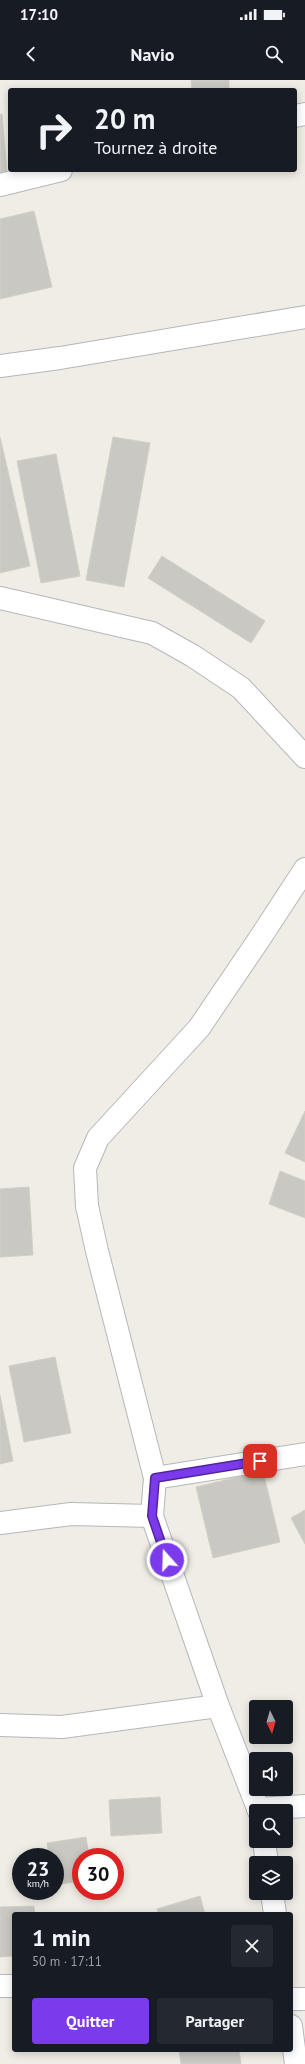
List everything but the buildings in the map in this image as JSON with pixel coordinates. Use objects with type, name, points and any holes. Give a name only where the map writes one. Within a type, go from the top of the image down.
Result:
[{"type":"street","points":[[0,185],[53,172]]},
{"type":"street","points":[[0,366],[60,358],[305,317]]},
{"type":"street","points":[[0,598],[152,633],[193,656],[241,688],[305,757]]},
{"type":"street","points":[[257,1804],[218,1706],[152,1516],[155,1478],[87,1206],[85,1168],[98,1138],[199,1028],[305,868]]},
{"type":"street","points":[[155,1478],[305,1454]]},
{"type":"street","points":[[0,1523],[70,1514],[152,1516]]},
{"type":"street","points":[[0,1725],[62,1727],[218,1706]]},
{"type":"street","points":[[293,1807],[305,1806]]},
{"type":"street","points":[[273,1900],[275,1912]]},
{"type":"street","points":[[0,1986],[12,1986]]},
{"type":"street","points":[[293,2000],[305,1999]]},
{"type":"street","points":[[293,2041],[296,2064]]},
{"type":"route","points":[[167,1560],[152,1516],[155,1478],[260,1461]]}]
